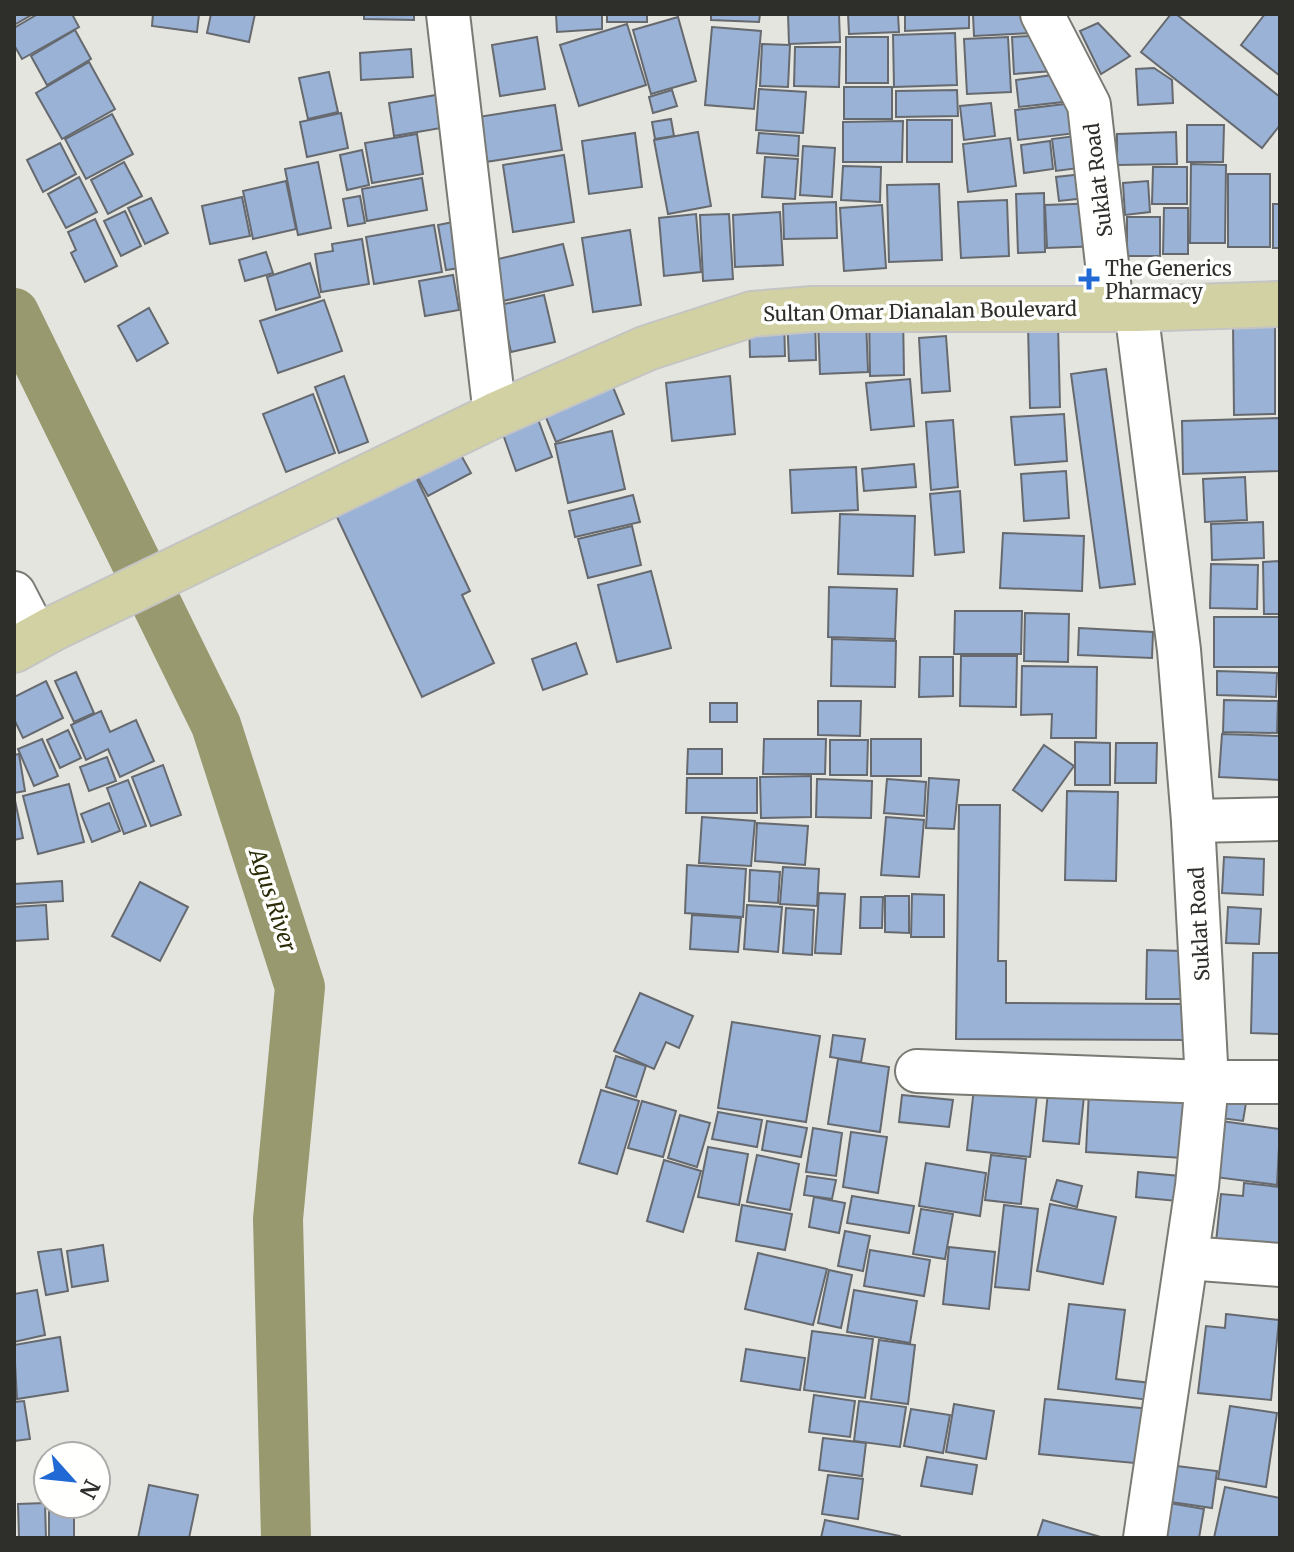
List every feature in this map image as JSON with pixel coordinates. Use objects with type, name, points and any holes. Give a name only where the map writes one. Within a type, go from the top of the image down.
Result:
[{"type":"main road","name":"Sultan Omar Dianalan Boulevard","points":[[27,622],[269,526],[495,415],[647,348],[752,314],[857,309],[1124,309],[1280,304]]},
{"type":"street","points":[[448,14],[495,415]]},
{"type":"street","name":"Suklat Road","points":[[1042,14],[1089,105],[1179,650],[1193,821],[1207,1082],[1187,1258],[1145,1538]]},
{"type":"street","points":[[1193,821],[1280,819]]},
{"type":"street","points":[[917,1071],[1280,1082]]},
{"type":"street","points":[[1187,1258],[1280,1265]]},
{"type":"building","points":[[14,14],[33,14],[14,25]]},
{"type":"building","points":[[38,14],[72,14],[79,27],[22,59],[14,45],[14,28]]},
{"type":"building","points":[[153,14],[199,14],[197,32],[152,26]]},
{"type":"building","points":[[211,14],[255,14],[249,42],[207,33]]},
{"type":"building","points":[[364,14],[414,14],[414,20],[364,19]]},
{"type":"building","points":[[556,14],[602,14],[602,29],[557,32]]},
{"type":"building","points":[[607,14],[647,14],[647,22],[607,22]]},
{"type":"building","points":[[711,14],[760,14],[759,22],[711,20]]},
{"type":"building","points":[[788,14],[839,14],[840,42],[789,44]]},
{"type":"building","points":[[848,14],[898,14],[899,32],[849,34]]},
{"type":"building","points":[[905,14],[969,14],[969,28],[905,31]]},
{"type":"building","points":[[973,14],[1031,14],[1032,33],[974,36]]},
{"type":"building","points":[[1171,14],[1176,14],[1280,97],[1280,125],[1262,148],[1141,52]]},
{"type":"building","points":[[1265,14],[1280,14],[1280,76],[1241,45]]},
{"type":"building","points":[[678,17],[696,81],[651,94],[633,30]]},
{"type":"building","points":[[1098,23],[1130,56],[1101,74],[1080,31]]},
{"type":"building","points":[[627,24],[646,85],[579,106],[560,45]]},
{"type":"building","points":[[712,27],[761,31],[754,109],[705,105]]},
{"type":"building","points":[[75,30],[91,59],[47,85],[31,56]]},
{"type":"building","points":[[955,33],[957,85],[894,87],[893,35]]},
{"type":"building","points":[[1051,35],[1053,71],[1014,74],[1012,37]]},
{"type":"building","points":[[537,37],[545,89],[500,96],[492,45]]},
{"type":"building","points":[[846,37],[888,37],[888,83],[846,83]]},
{"type":"building","points":[[1008,37],[1011,92],[967,94],[964,39]]},
{"type":"building","points":[[762,44],[790,45],[788,87],[760,86]]},
{"type":"building","points":[[795,47],[840,47],[839,87],[794,86]]},
{"type":"building","points":[[411,49],[413,77],[361,80],[360,53]]},
{"type":"building","points":[[89,62],[115,109],[62,139],[36,93]]},
{"type":"building","points":[[1154,68],[1172,80],[1173,103],[1138,105],[1136,69]]},
{"type":"building","points":[[329,72],[338,112],[308,119],[299,78]]},
{"type":"building","points":[[1060,74],[1063,102],[1019,107],[1016,80]]},
{"type":"building","points":[[844,87],[892,87],[892,119],[844,119]]},
{"type":"building","points":[[759,89],[806,92],[803,133],[756,130]]},
{"type":"building","points":[[672,90],[677,106],[653,113],[649,97]]},
{"type":"building","points":[[957,90],[958,116],[896,117],[896,91]]},
{"type":"building","points":[[436,95],[441,128],[394,136],[389,103]]},
{"type":"building","points":[[1081,102],[1085,132],[1018,140],[1015,110]]},
{"type":"building","points":[[991,103],[995,136],[964,140],[960,106]]},
{"type":"building","points":[[555,105],[562,150],[479,163],[472,118]]},
{"type":"building","points":[[341,113],[348,148],[307,157],[300,122]]},
{"type":"building","points":[[112,114],[133,154],[86,179],[65,139]]},
{"type":"building","points":[[671,119],[674,136],[655,139],[652,122]]},
{"type":"building","points":[[907,120],[952,120],[952,162],[907,162]]},
{"type":"building","points":[[903,121],[902,162],[843,162],[843,122]]},
{"type":"building","points":[[1187,125],[1224,125],[1223,162],[1187,162]]},
{"type":"building","points":[[698,132],[711,206],[668,214],[654,140]]},
{"type":"building","points":[[1176,132],[1177,164],[1117,165],[1117,134]]},
{"type":"building","points":[[635,133],[642,187],[589,194],[582,141]]},
{"type":"building","points":[[759,133],[799,136],[798,156],[757,153]]},
{"type":"building","points":[[417,134],[423,174],[372,183],[365,143]]},
{"type":"building","points":[[1075,136],[1079,168],[1056,171],[1052,139]]},
{"type":"building","points":[[1010,138],[1016,186],[968,192],[963,144]]},
{"type":"building","points":[[1050,141],[1053,169],[1024,173],[1021,145]]},
{"type":"building","points":[[60,143],[76,174],[43,192],[27,160]]},
{"type":"building","points":[[803,146],[835,148],[832,197],[800,195]]},
{"type":"building","points":[[362,150],[369,185],[347,190],[340,155]]},
{"type":"building","points":[[564,155],[574,222],[513,232],[503,165]]},
{"type":"building","points":[[765,157],[798,159],[795,199],[762,197]]},
{"type":"building","points":[[124,162],[142,196],[108,214],[91,180]]},
{"type":"building","points":[[318,162],[331,228],[298,235],[285,169]]},
{"type":"building","points":[[1191,164],[1226,165],[1225,243],[1190,243]]},
{"type":"building","points":[[843,166],[881,167],[880,202],[841,200]]},
{"type":"building","points":[[1153,167],[1187,167],[1187,204],[1152,204]]},
{"type":"building","points":[[1092,173],[1095,197],[1059,201],[1056,177]]},
{"type":"building","points":[[1228,174],[1270,174],[1270,247],[1228,247]]},
{"type":"building","points":[[79,177],[97,212],[66,228],[48,194]]},
{"type":"building","points":[[422,178],[427,210],[367,221],[362,189]]},
{"type":"building","points":[[286,181],[296,229],[253,239],[243,191]]},
{"type":"building","points":[[1148,181],[1150,212],[1125,215],[1123,183]]},
{"type":"building","points":[[939,184],[942,260],[889,262],[887,185]]},
{"type":"building","points":[[1044,193],[1045,252],[1018,253],[1016,194]]},
{"type":"building","points":[[360,196],[365,223],[348,226],[343,199]]},
{"type":"building","points":[[242,197],[250,236],[210,244],[202,206]]},
{"type":"building","points":[[151,198],[168,233],[145,244],[128,208]]},
{"type":"building","points":[[1007,200],[1009,256],[961,258],[958,202]]},
{"type":"building","points":[[836,202],[837,238],[784,239],[783,204]]},
{"type":"building","points":[[1101,203],[1102,246],[1047,248],[1045,205]]},
{"type":"building","points":[[1273,204],[1280,204],[1280,248],[1273,248]]},
{"type":"building","points":[[882,205],[886,268],[844,271],[840,208]]},
{"type":"building","points":[[1164,208],[1188,208],[1188,254],[1163,254]]},
{"type":"building","points":[[125,211],[141,246],[121,256],[104,221]]},
{"type":"building","points":[[780,212],[783,265],[735,267],[733,215]]},
{"type":"building","points":[[696,214],[701,272],[664,276],[659,218]]},
{"type":"building","points":[[729,214],[733,279],[703,281],[700,215]]},
{"type":"building","points":[[1127,217],[1160,217],[1160,256],[1127,256]]},
{"type":"building","points":[[95,219],[117,266],[85,282],[71,253],[76,250],[68,232]]},
{"type":"building","points":[[458,221],[466,267],[446,270],[438,225]]},
{"type":"building","points":[[434,225],[442,272],[374,284],[366,237]]},
{"type":"building","points":[[630,230],[641,305],[593,312],[582,238]]},
{"type":"building","points":[[362,239],[369,284],[321,292],[315,254],[333,251],[332,244]]},
{"type":"building","points":[[563,244],[573,285],[503,301],[494,260]]},
{"type":"building","points":[[266,252],[273,273],[245,281],[239,260]]},
{"type":"building","points":[[310,263],[320,297],[276,310],[267,277]]},
{"type":"building","points":[[453,275],[459,310],[425,316],[419,281]]},
{"type":"building","points":[[544,295],[555,342],[511,352],[500,305]]},
{"type":"building","points":[[324,300],[342,351],[278,373],[260,321]]},
{"type":"building","points":[[149,308],[168,343],[137,361],[118,326]]},
{"type":"building","points":[[903,312],[904,375],[870,376],[869,314]]},
{"type":"building","points":[[815,315],[816,360],[789,361],[787,316]]},
{"type":"building","points":[[784,316],[785,356],[750,357],[749,318]]},
{"type":"building","points":[[866,318],[868,372],[820,374],[818,320]]},
{"type":"building","points":[[1275,322],[1275,414],[1234,415],[1233,323]]},
{"type":"building","points":[[1058,325],[1060,407],[1030,408],[1028,326]]},
{"type":"building","points":[[946,336],[950,391],[922,393],[919,338]]},
{"type":"building","points":[[1106,369],[1135,584],[1100,588],[1071,374]]},
{"type":"building","points":[[608,375],[624,414],[556,442],[540,403]]},
{"type":"building","points":[[344,376],[368,442],[339,453],[315,387]]},
{"type":"building","points":[[730,376],[735,434],[672,441],[666,383]]},
{"type":"building","points":[[910,379],[914,426],[871,430],[866,383]]},
{"type":"building","points":[[313,394],[335,453],[286,472],[263,414]]},
{"type":"building","points":[[535,411],[552,457],[516,471],[499,423]]},
{"type":"building","points":[[1064,414],[1067,461],[1015,465],[1011,417]]},
{"type":"building","points":[[1280,418],[1280,471],[1183,474],[1182,421]]},
{"type":"building","points":[[953,420],[958,487],[931,490],[926,422]]},
{"type":"building","points":[[612,431],[625,489],[568,503],[555,444]]},
{"type":"building","points":[[456,446],[471,473],[428,496],[413,469]]},
{"type":"building","points":[[914,464],[916,487],[864,491],[862,469]]},
{"type":"building","points":[[856,467],[858,510],[792,513],[790,470]]},
{"type":"building","points":[[1066,471],[1069,518],[1024,521],[1021,474]]},
{"type":"building","points":[[416,477],[470,591],[462,595],[494,663],[422,697],[336,515]]},
{"type":"building","points":[[1245,477],[1247,520],[1205,522],[1203,479]]},
{"type":"building","points":[[960,491],[964,552],[935,555],[930,494]]},
{"type":"building","points":[[633,495],[640,522],[575,537],[569,511]]},
{"type":"building","points":[[840,514],[915,516],[913,576],[838,574]]},
{"type":"building","points":[[1263,522],[1264,558],[1212,560],[1211,524]]},
{"type":"building","points":[[632,526],[641,565],[588,578],[578,539]]},
{"type":"building","points":[[1003,533],[1084,536],[1082,591],[1000,588]]},
{"type":"building","points":[[1280,561],[1280,614],[1264,614],[1263,562]]},
{"type":"building","points":[[1211,564],[1258,565],[1257,609],[1210,608]]},
{"type":"building","points":[[651,571],[671,648],[617,662],[598,585]]},
{"type":"building","points":[[829,587],[897,589],[895,639],[828,637]]},
{"type":"building","points":[[955,611],[1022,611],[1021,654],[954,654]]},
{"type":"building","points":[[1025,613],[1069,614],[1068,662],[1024,661]]},
{"type":"building","points":[[1214,617],[1280,617],[1280,667],[1214,667]]},
{"type":"building","points":[[1079,628],[1153,632],[1152,658],[1078,655]]},
{"type":"building","points":[[832,639],[896,641],[895,687],[831,686]]},
{"type":"building","points":[[576,643],[587,674],[543,690],[532,659]]},
{"type":"building","points":[[961,656],[1017,656],[1016,707],[960,706]]},
{"type":"building","points":[[920,657],[953,657],[953,696],[919,697]]},
{"type":"building","points":[[1022,666],[1097,667],[1096,738],[1051,738],[1052,714],[1021,715]]},
{"type":"building","points":[[1217,671],[1277,673],[1276,697],[1217,695]]},
{"type":"building","points":[[76,672],[94,713],[74,722],[55,681]]},
{"type":"building","points":[[46,681],[63,718],[23,738],[14,719],[14,697]]},
{"type":"building","points":[[1224,700],[1278,701],[1277,733],[1223,732]]},
{"type":"building","points":[[818,701],[861,701],[860,736],[818,735]]},
{"type":"building","points":[[710,703],[737,703],[737,722],[710,722]]},
{"type":"building","points":[[101,711],[110,732],[136,720],[154,761],[120,777],[108,749],[86,760],[71,725]]},
{"type":"building","points":[[68,730],[81,758],[60,768],[47,740]]},
{"type":"building","points":[[1222,734],[1280,736],[1280,780],[1219,777]]},
{"type":"building","points":[[42,739],[58,776],[34,786],[18,749]]},
{"type":"building","points":[[764,739],[826,739],[825,774],[763,774]]},
{"type":"building","points":[[871,739],[921,739],[921,776],[871,776]]},
{"type":"building","points":[[830,740],[868,740],[867,775],[830,775]]},
{"type":"building","points":[[1075,742],[1110,743],[1110,785],[1075,785]]},
{"type":"building","points":[[1116,743],[1157,743],[1156,783],[1115,783]]},
{"type":"building","points":[[1044,745],[1074,766],[1042,811],[1013,790]]},
{"type":"building","points":[[688,749],[722,749],[722,774],[687,774]]},
{"type":"building","points":[[19,754],[25,791],[14,793],[14,755]]},
{"type":"building","points":[[107,757],[116,781],[89,791],[80,767]]},
{"type":"building","points":[[163,765],[181,815],[151,826],[132,777]]},
{"type":"building","points":[[811,776],[811,817],[761,818],[760,777]]},
{"type":"building","points":[[687,778],[757,778],[757,813],[686,813]]},
{"type":"building","points":[[929,778],[959,780],[954,829],[926,828]]},
{"type":"building","points":[[817,779],[872,781],[871,818],[816,817]]},
{"type":"building","points":[[887,779],[926,782],[924,816],[884,813]]},
{"type":"building","points":[[128,780],[146,826],[124,834],[107,788]]},
{"type":"building","points":[[69,784],[84,842],[38,854],[23,796]]},
{"type":"building","points":[[1067,791],[1118,792],[1116,881],[1065,880]]},
{"type":"building","points":[[14,796],[23,838],[14,840]]},
{"type":"building","points":[[109,803],[120,831],[92,842],[81,814]]},
{"type":"building","points":[[959,805],[1000,805],[998,961],[1006,961],[1006,1003],[1189,1004],[1188,1040],[956,1039]]},
{"type":"building","points":[[702,817],[755,821],[751,866],[699,863]]},
{"type":"building","points":[[886,817],[924,820],[919,877],[881,875]]},
{"type":"building","points":[[757,823],[808,826],[805,865],[755,861]]},
{"type":"building","points":[[1224,857],[1264,859],[1263,895],[1222,893]]},
{"type":"building","points":[[687,865],[746,869],[743,917],[685,913]]},
{"type":"building","points":[[783,867],[819,869],[817,906],[780,904]]},
{"type":"building","points":[[750,870],[780,872],[778,903],[749,901]]},
{"type":"building","points":[[62,881],[63,901],[14,904],[14,884]]},
{"type":"building","points":[[140,882],[188,907],[160,961],[112,936]]},
{"type":"building","points":[[819,893],[845,894],[841,954],[815,953]]},
{"type":"building","points":[[912,894],[944,895],[944,937],[911,937]]},
{"type":"building","points":[[885,896],[909,896],[909,933],[885,932]]},
{"type":"building","points":[[861,897],[883,897],[882,928],[860,928]]},
{"type":"building","points":[[46,905],[48,939],[14,941],[14,907]]},
{"type":"building","points":[[747,905],[782,907],[778,952],[744,949]]},
{"type":"building","points":[[1228,907],[1261,909],[1259,944],[1226,943]]},
{"type":"building","points":[[786,908],[814,910],[812,955],[783,953]]},
{"type":"building","points":[[692,915],[741,918],[738,952],[690,949]]},
{"type":"building","points":[[1147,950],[1183,951],[1182,999],[1146,999]]},
{"type":"building","points":[[1253,953],[1280,953],[1280,1034],[1251,1033]]},
{"type":"building","points":[[640,993],[693,1016],[679,1048],[666,1042],[654,1069],[614,1051]]},
{"type":"building","points":[[732,1022],[820,1036],[806,1122],[718,1108]]},
{"type":"building","points":[[833,1035],[865,1039],[861,1062],[830,1057]]},
{"type":"building","points":[[616,1056],[646,1066],[636,1097],[606,1087]]},
{"type":"building","points":[[838,1059],[889,1067],[880,1132],[828,1124]]},
{"type":"building","points":[[974,1088],[1037,1094],[1030,1157],[967,1150]]},
{"type":"building","points":[[601,1090],[639,1101],[617,1174],[579,1163]]},
{"type":"building","points":[[1089,1091],[1187,1097],[1183,1158],[1086,1152]]},
{"type":"building","points":[[1048,1092],[1084,1096],[1079,1144],[1043,1141]]},
{"type":"building","points":[[1216,1093],[1247,1097],[1243,1121],[1213,1117]]},
{"type":"building","points":[[902,1095],[953,1100],[949,1127],[899,1122]]},
{"type":"building","points":[[642,1101],[676,1111],[663,1157],[628,1148]]},
{"type":"building","points":[[718,1112],[762,1120],[757,1147],[712,1139]]},
{"type":"building","points":[[680,1115],[710,1123],[697,1167],[668,1158]]},
{"type":"building","points":[[1214,1120],[1280,1129],[1277,1185],[1207,1176]]},
{"type":"building","points":[[767,1121],[807,1128],[801,1157],[762,1150]]},
{"type":"building","points":[[813,1128],[842,1133],[836,1176],[806,1172]]},
{"type":"building","points":[[851,1132],[887,1137],[878,1193],[843,1187]]},
{"type":"building","points":[[708,1147],[748,1154],[739,1205],[698,1197]]},
{"type":"building","points":[[757,1155],[799,1164],[790,1210],[747,1202]]},
{"type":"building","points":[[991,1155],[1026,1159],[1021,1204],[985,1200]]},
{"type":"building","points":[[664,1160],[701,1171],[683,1232],[647,1221]]},
{"type":"building","points":[[926,1163],[986,1173],[980,1216],[919,1206]]},
{"type":"building","points":[[1138,1172],[1180,1176],[1177,1201],[1136,1197]]},
{"type":"building","points":[[807,1176],[836,1180],[832,1199],[804,1195]]},
{"type":"building","points":[[1057,1180],[1082,1186],[1077,1207],[1051,1200]]},
{"type":"building","points":[[1244,1183],[1280,1187],[1280,1258],[1215,1252],[1221,1194],[1243,1196]]},
{"type":"building","points":[[852,1196],[914,1206],[909,1233],[847,1223]]},
{"type":"building","points":[[814,1197],[845,1203],[839,1233],[809,1227]]},
{"type":"building","points":[[1050,1204],[1116,1217],[1103,1284],[1037,1271]]},
{"type":"building","points":[[742,1205],[792,1214],[785,1250],[736,1241]]},
{"type":"building","points":[[1004,1205],[1038,1209],[1029,1290],[995,1287]]},
{"type":"building","points":[[921,1209],[953,1214],[945,1259],[913,1254]]},
{"type":"building","points":[[845,1231],[870,1236],[863,1271],[838,1266]]},
{"type":"building","points":[[103,1245],[108,1281],[72,1287],[67,1251]]},
{"type":"building","points":[[949,1247],[995,1252],[989,1309],[943,1304]]},
{"type":"building","points":[[61,1249],[68,1291],[46,1295],[38,1252]]},
{"type":"building","points":[[870,1250],[930,1260],[924,1296],[864,1286]]},
{"type":"building","points":[[758,1253],[827,1269],[813,1325],[745,1309]]},
{"type":"building","points":[[829,1270],[852,1275],[841,1328],[818,1323]]},
{"type":"building","points":[[37,1290],[45,1335],[14,1342],[14,1294]]},
{"type":"building","points":[[854,1290],[917,1301],[910,1343],[847,1332]]},
{"type":"building","points":[[1069,1304],[1125,1310],[1116,1379],[1151,1383],[1149,1400],[1058,1389]]},
{"type":"building","points":[[1226,1314],[1279,1320],[1271,1400],[1198,1393],[1206,1326],[1225,1328]]},
{"type":"building","points":[[812,1331],[873,1339],[865,1398],[804,1390]]},
{"type":"building","points":[[60,1337],[68,1391],[17,1399],[14,1345]]},
{"type":"building","points":[[879,1340],[915,1345],[908,1404],[871,1399]]},
{"type":"building","points":[[746,1349],[805,1358],[800,1390],[741,1381]]},
{"type":"building","points":[[814,1395],[855,1401],[850,1437],[809,1432]]},
{"type":"building","points":[[1045,1399],[1151,1409],[1145,1464],[1039,1454]]},
{"type":"building","points":[[24,1401],[30,1439],[14,1441],[14,1402]]},
{"type":"building","points":[[859,1401],[906,1407],[900,1447],[854,1441]]},
{"type":"building","points":[[954,1404],[994,1411],[986,1459],[946,1452]]},
{"type":"building","points":[[1230,1406],[1277,1413],[1266,1487],[1218,1479]]},
{"type":"building","points":[[911,1409],[950,1415],[943,1453],[904,1446]]},
{"type":"building","points":[[823,1438],[866,1443],[862,1476],[819,1470]]},
{"type":"building","points":[[927,1457],[977,1465],[972,1494],[921,1486]]},
{"type":"building","points":[[1169,1465],[1217,1471],[1212,1508],[1164,1501]]},
{"type":"building","points":[[828,1475],[863,1479],[858,1519],[822,1514]]},
{"type":"building","points":[[149,1485],[198,1495],[189,1538],[138,1538]]},
{"type":"building","points":[[1225,1487],[1280,1498],[1279,1538],[1214,1538]]},
{"type":"building","points":[[32,1503],[32,1520],[45,1520],[46,1538],[19,1538],[18,1504]]},
{"type":"building","points":[[1169,1503],[1204,1509],[1199,1538],[1164,1538]]},
{"type":"building","points":[[49,1520],[74,1520],[74,1538],[49,1538]]},
{"type":"building","points":[[825,1520],[900,1536],[900,1538],[821,1538]]},
{"type":"building","points":[[1043,1520],[1104,1538],[1037,1538]]},
{"type":"waterway","name":"Agus River","points":[[14,313],[216,725],[300,987],[278,1219],[286,1538]]},
{"type":"place","name":"The Generics Pharmacy","points":[[1089,279]]}]
